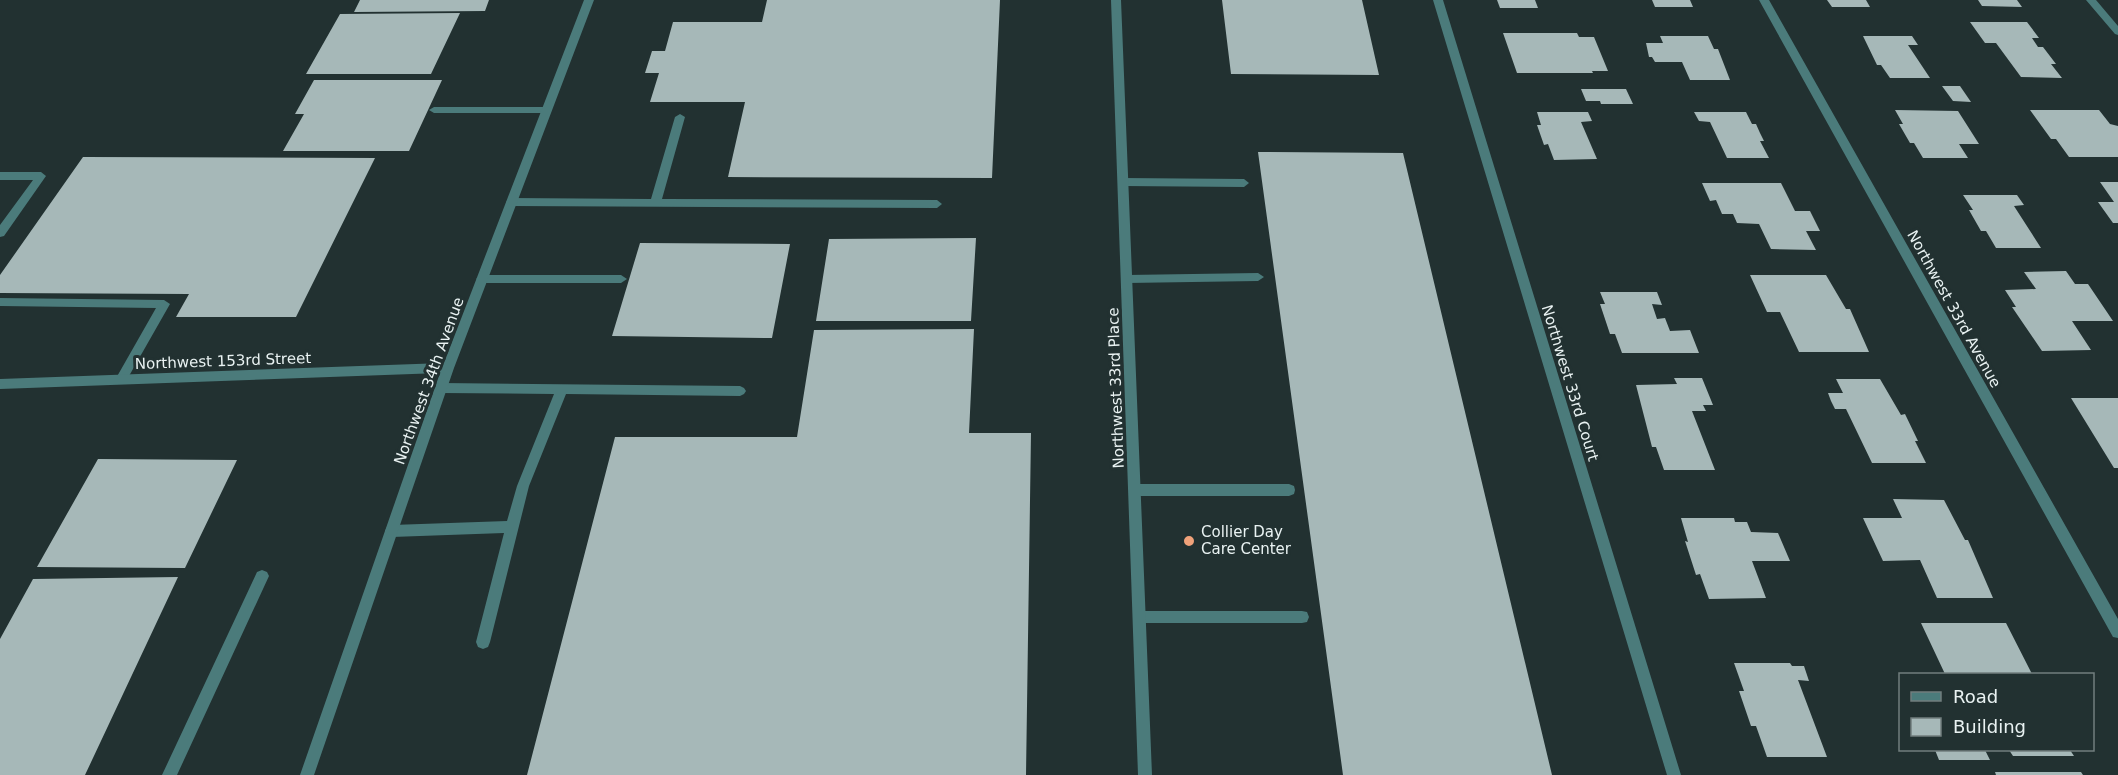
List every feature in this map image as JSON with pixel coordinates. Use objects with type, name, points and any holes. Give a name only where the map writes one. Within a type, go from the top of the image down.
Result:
[{"type":"street","name":"Northwest 34th Avenue","points":[[307,775],[448,368],[590,0]]},
{"type":"street","name":"Northwest 33rd Place","points":[[1116,0],[1146,775]]},
{"type":"street","name":"Northwest 33rd Court","points":[[1438,0],[1674,775]]},
{"type":"street","name":"Northwest 33rd Avenue","points":[[1764,0],[2118,632]]},
{"type":"street","points":[[2091,0],[2118,32]]},
{"type":"street","points":[[434,110],[547,110]]},
{"type":"street","points":[[655,203],[680,117]]},
{"type":"street","points":[[0,177],[41,176],[0,233]]},
{"type":"street","points":[[1123,182],[1245,183]]},
{"type":"street","points":[[512,202],[937,204]]},
{"type":"street","points":[[1127,279],[1258,277]]},
{"type":"street","points":[[482,279],[621,279]]},
{"type":"street","points":[[0,302],[164,304],[121,380]]},
{"type":"street","name":"Northwest 153rd Street","points":[[0,384],[448,368]]},
{"type":"street","points":[[441,388],[740,391]]},
{"type":"street","points":[[483,642],[523,486],[562,389]]},
{"type":"street","points":[[1135,490],[1289,490]]},
{"type":"street","points":[[392,531],[512,527]]},
{"type":"street","points":[[169,775],[262,576]]},
{"type":"street","points":[[1140,617],[1302,616]]},
{"type":"building","points":[[360,0],[489,0],[485,11],[354,12]]},
{"type":"building","points":[[767,0],[1000,0],[992,178],[728,177],[745,102],[650,102],[659,73],[645,73],[652,51],[665,51],[673,22],[762,22]]},
{"type":"building","points":[[1222,0],[1362,0],[1379,75],[1231,74]]},
{"type":"building","points":[[1497,0],[1535,0],[1538,8],[1500,8]]},
{"type":"building","points":[[1652,0],[1690,0],[1693,7],[1655,7]]},
{"type":"building","points":[[1827,0],[1866,0],[1870,7],[1832,7]]},
{"type":"building","points":[[1978,0],[2017,0],[2022,7],[1982,6]]},
{"type":"building","points":[[460,13],[431,74],[306,74],[340,14]]},
{"type":"building","points":[[1970,22],[2027,22],[2039,38],[2032,38],[2038,47],[2043,47],[2056,64],[2051,64],[2062,78],[2021,77],[1996,43],[1985,43]]},
{"type":"building","points":[[1503,33],[1577,33],[1579,37],[1594,37],[1608,71],[1517,73]]},
{"type":"building","points":[[1660,36],[1708,36],[1714,49],[1718,49],[1730,80],[1690,80],[1682,62],[1655,62],[1652,57],[1649,57],[1646,43],[1663,43]]},
{"type":"building","points":[[1863,36],[1912,36],[1918,45],[1908,45],[1930,78],[1890,78],[1881,65],[1877,65]]},
{"type":"building","points":[[314,80],[442,80],[409,151],[283,151],[304,114],[295,114]]},
{"type":"building","points":[[1942,86],[1960,86],[1971,102],[1953,101]]},
{"type":"building","points":[[1581,89],[1626,89],[1633,104],[1601,104],[1600,101],[1586,101]]},
{"type":"building","points":[[1895,110],[1958,111],[1979,144],[1959,144],[1968,158],[1923,158],[1914,143],[1910,143],[1899,124],[1903,124]]},
{"type":"building","points":[[2030,110],[2099,110],[2110,124],[2118,126],[2118,157],[2069,157],[2056,139],[2051,139]]},
{"type":"building","points":[[1537,112],[1588,112],[1592,121],[1581,122],[1597,159],[1554,160],[1548,144],[1544,145],[1537,125],[1541,125]]},
{"type":"building","points":[[1694,112],[1746,112],[1752,124],[1756,124],[1764,141],[1760,141],[1769,158],[1727,158],[1710,122],[1699,121]]},
{"type":"building","points":[[1258,152],[1403,153],[1552,775],[1343,775]]},
{"type":"building","points":[[83,157],[375,158],[296,317],[176,317],[189,294],[0,293],[0,275]]},
{"type":"building","points":[[2100,182],[2118,182],[2118,223],[2113,223],[2098,202],[2114,202]]},
{"type":"building","points":[[1702,183],[1781,183],[1795,211],[1810,211],[1820,231],[1806,231],[1816,250],[1771,249],[1759,224],[1737,223],[1733,214],[1722,214],[1716,200],[1710,201]]},
{"type":"building","points":[[1963,195],[2017,195],[2024,205],[2014,206],[2041,248],[1996,248],[1986,231],[1981,231],[1969,210],[1973,210]]},
{"type":"building","points":[[976,238],[971,321],[816,321],[829,239]]},
{"type":"building","points":[[640,243],[790,244],[772,338],[612,336]]},
{"type":"building","points":[[2066,271],[2075,284],[2088,284],[2113,321],[2072,321],[2091,350],[2042,351],[2012,307],[2016,307],[2005,290],[2036,289],[2024,272]]},
{"type":"building","points":[[1750,275],[1826,275],[1846,309],[1850,309],[1869,352],[1799,352],[1780,312],[1767,312]]},
{"type":"building","points":[[1600,292],[1657,292],[1662,305],[1652,304],[1657,319],[1665,318],[1670,331],[1690,330],[1699,353],[1622,353],[1615,334],[1610,334],[1600,304],[1605,304]]},
{"type":"building","points":[[974,329],[969,433],[1031,433],[1026,775],[527,775],[615,437],[797,437],[814,330]]},
{"type":"building","points":[[1674,378],[1702,378],[1713,405],[1703,405],[1706,411],[1692,411],[1715,470],[1664,470],[1656,447],[1652,447],[1636,385],[1677,384]]},
{"type":"building","points":[[1836,379],[1880,379],[1901,415],[1905,414],[1926,463],[1872,463],[1846,409],[1835,409],[1831,401],[1828,393],[1843,393]]},
{"type":"building","points":[[2071,398],[2118,398],[2118,468],[2114,468]]},
{"type":"building","points":[[98,459],[237,460],[185,568],[37,567]]},
{"type":"building","points":[[1893,499],[1944,500],[1965,540],[1968,540],[1993,598],[1937,598],[1920,560],[1883,561],[1863,518],[1902,518]]},
{"type":"building","points":[[1681,518],[1734,518],[1735,522],[1747,522],[1751,532],[1778,533],[1790,561],[1752,561],[1766,598],[1709,599],[1700,574],[1696,575],[1685,541],[1688,542]]},
{"type":"building","points":[[178,577],[85,775],[0,775],[0,639],[33,579]]},
{"type":"building","points":[[1921,623],[2006,623],[2031,673],[1945,673]]},
{"type":"building","points":[[1734,663],[1790,663],[1792,666],[1804,666],[1809,681],[1798,680],[1827,757],[1767,757],[1756,726],[1751,726],[1739,691],[1744,691]]},
{"type":"building","points":[[1935,751],[1986,751],[1990,760],[1939,760]]},
{"type":"building","points":[[2010,751],[2071,751],[2074,756],[2013,756]]},
{"type":"building","points":[[1995,772],[2081,772],[2083,775],[1996,775]]},
{"type":"place","name":"Collier Day Care Center","points":[[1189,541]]}]
